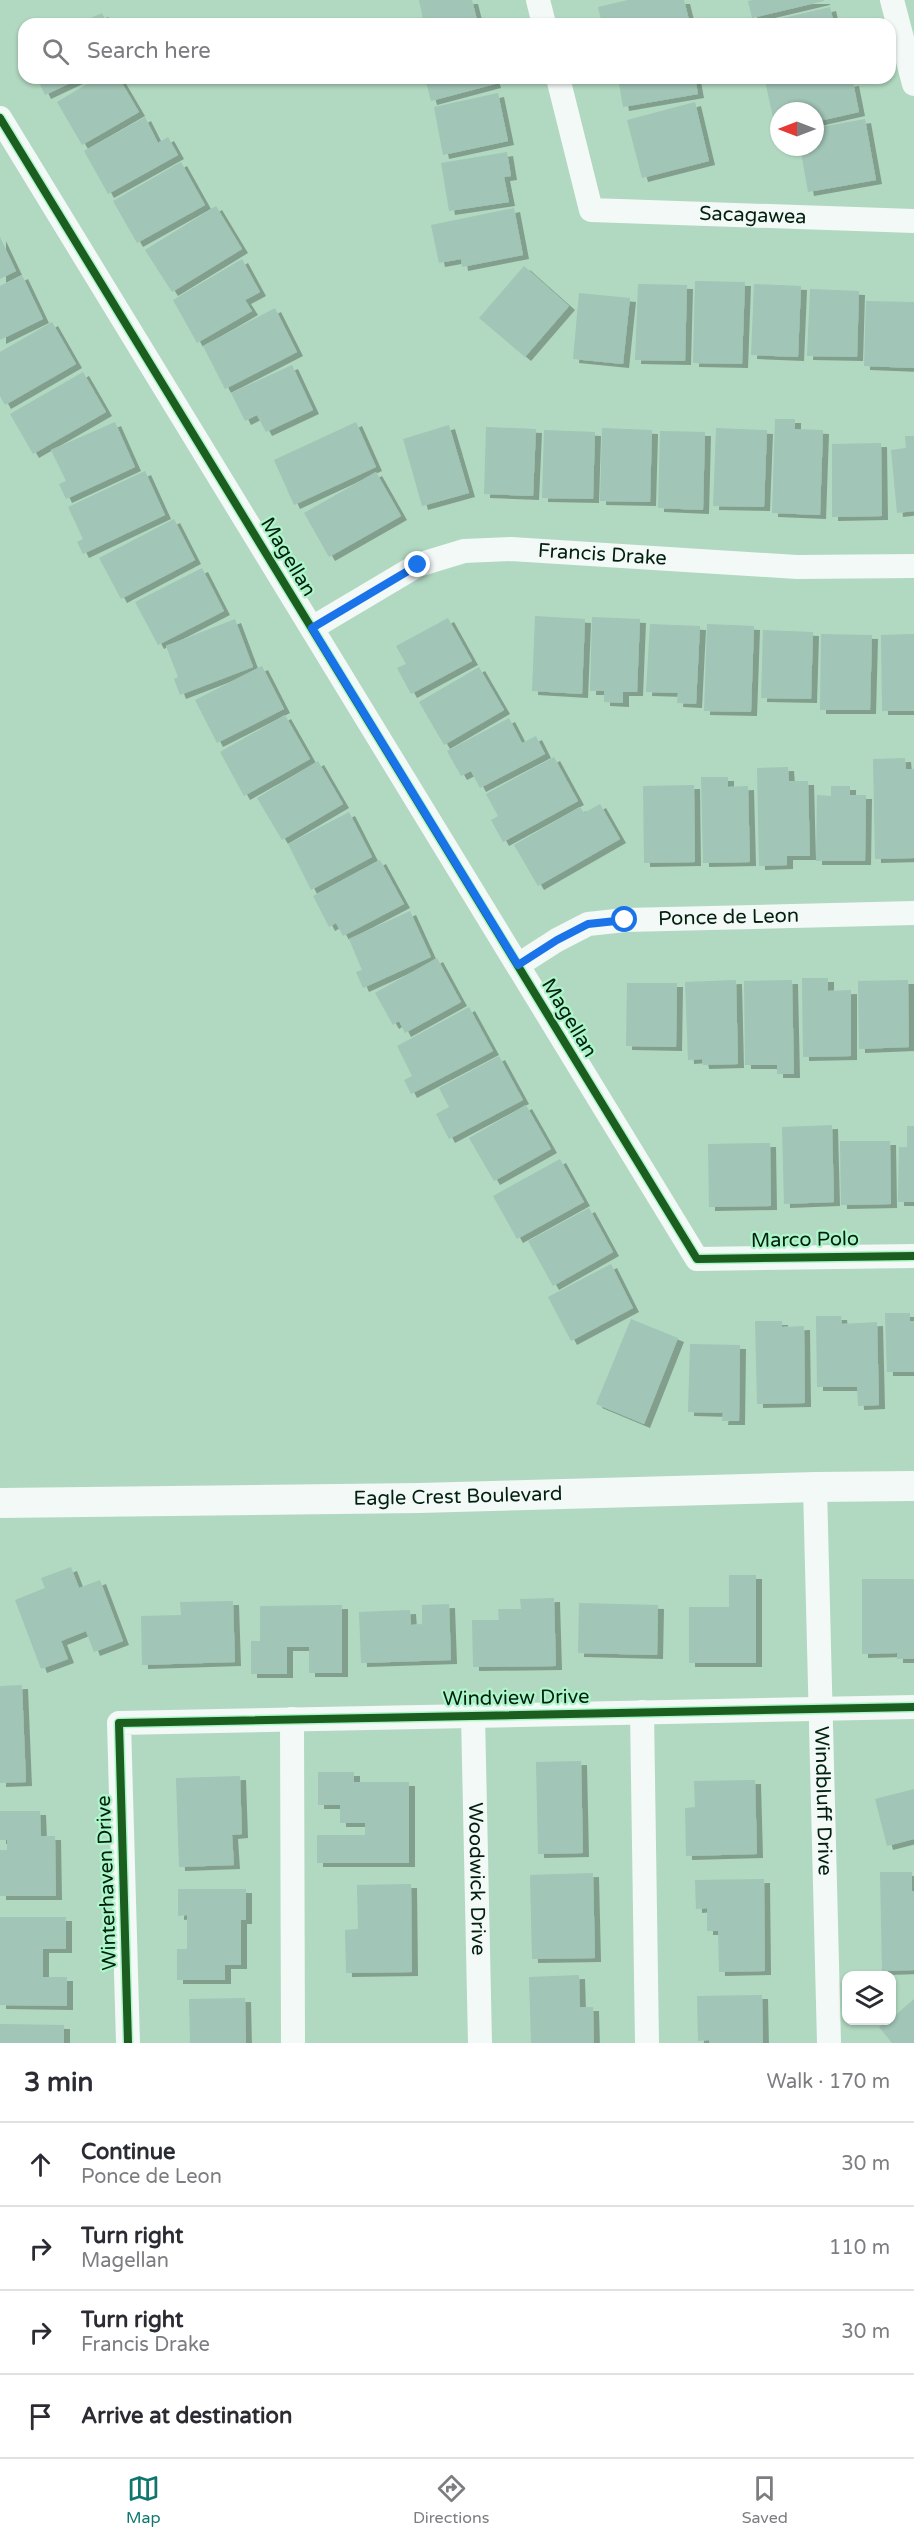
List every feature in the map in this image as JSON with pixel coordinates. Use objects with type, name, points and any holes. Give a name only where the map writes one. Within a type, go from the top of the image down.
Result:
[{"type":"main road","name":"Eagle Crest Boulevard","points":[[0,1503],[419,1498],[914,1486]]},
{"type":"street","points":[[538,0],[542,18]]},
{"type":"street","points":[[892,0],[914,84]]},
{"type":"street","name":"Sacagawea","points":[[560,84],[591,210],[914,221]]},
{"type":"street","name":"Magellan","points":[[0,118],[697,1259]]},
{"type":"street","name":"Francis Drake","points":[[312,628],[418,565],[464,551],[511,549],[797,567],[914,566]]},
{"type":"street","name":"Ponce de Leon","points":[[518,965],[557,940],[588,924],[625,920],[914,913]]},
{"type":"street","name":"Marco Polo","points":[[697,1259],[914,1256]]},
{"type":"street","name":"Windbluff Drive","points":[[815,1487],[829,2043]]},
{"type":"street","name":"Windview Drive","points":[[119,1723],[914,1707]]},
{"type":"street","points":[[642,1712],[647,2043]]},
{"type":"street","name":"Woodwick Drive","points":[[473,1715],[480,2043]]},
{"type":"street","points":[[292,1719],[293,2043]]},
{"type":"street","name":"Winterhaven Drive","points":[[119,1723],[128,2043]]},
{"type":"building","points":[[419,0],[472,0],[476,18],[423,18]]},
{"type":"building","points":[[628,0],[684,0],[688,18],[601,18],[598,7]]},
{"type":"building","points":[[748,1],[824,1],[752,18]]},
{"type":"building","points":[[830,7],[833,18],[783,18]]},
{"type":"building","points":[[102,13],[104,18],[91,18]]},
{"type":"building","points":[[40,84],[68,84],[45,95]]},
{"type":"building","points":[[87,84],[123,84],[139,112],[82,145],[57,102]]},
{"type":"building","points":[[427,84],[495,84],[431,101]]},
{"type":"building","points":[[619,84],[696,84],[698,94],[623,107]]},
{"type":"building","points":[[766,84],[853,84],[859,112],[824,120],[824,102],[770,104]]},
{"type":"building","points":[[498,93],[508,141],[443,155],[434,107]]},
{"type":"building","points":[[695,102],[709,161],[642,178],[627,120]]},
{"type":"building","points":[[145,117],[158,143],[168,137],[178,155],[108,194],[84,151]]},
{"type":"building","points":[[865,119],[876,180],[808,192],[802,156],[824,156],[824,126]]},
{"type":"building","points":[[507,152],[511,176],[504,177],[509,202],[449,211],[441,163]]},
{"type":"building","points":[[181,162],[205,205],[137,243],[113,201]]},
{"type":"building","points":[[216,206],[242,249],[172,292],[145,250]]},
{"type":"building","points":[[514,208],[523,255],[462,267],[461,259],[439,263],[431,225]]},
{"type":"building","points":[[0,237],[16,271],[0,279]]},
{"type":"building","points":[[242,259],[260,292],[245,300],[252,311],[197,343],[173,300]]},
{"type":"building","points":[[524,266],[569,306],[525,357],[479,318]]},
{"type":"building","points":[[22,275],[43,319],[0,340],[0,286]]},
{"type":"building","points":[[695,281],[745,282],[742,364],[693,363]]},
{"type":"building","points":[[638,284],[687,285],[685,361],[635,360]]},
{"type":"building","points":[[754,284],[801,286],[798,357],[751,355]]},
{"type":"building","points":[[810,289],[859,291],[857,357],[807,356]]},
{"type":"building","points":[[579,293],[630,298],[623,364],[573,359]]},
{"type":"building","points":[[866,301],[914,302],[914,368],[864,366]]},
{"type":"building","points":[[275,308],[297,352],[225,389],[203,346]]},
{"type":"building","points":[[52,322],[76,364],[5,405],[0,396],[0,352]]},
{"type":"building","points":[[292,365],[313,410],[266,432],[257,415],[245,421],[231,393]]},
{"type":"building","points":[[83,372],[106,412],[33,454],[10,414]]},
{"type":"building","points":[[775,419],[795,419],[795,429],[823,430],[820,515],[772,513]]},
{"type":"building","points":[[115,422],[135,467],[66,499],[59,484],[66,481],[51,450]]},
{"type":"building","points":[[356,422],[376,467],[294,505],[274,460]]},
{"type":"building","points":[[449,425],[469,493],[422,506],[403,439]]},
{"type":"building","points":[[486,427],[536,429],[533,496],[484,494]]},
{"type":"building","points":[[602,428],[652,430],[650,502],[600,501]]},
{"type":"building","points":[[716,428],[767,430],[764,507],[713,506]]},
{"type":"building","points":[[544,430],[595,432],[593,499],[542,498]]},
{"type":"building","points":[[660,431],[705,432],[703,510],[658,508]]},
{"type":"building","points":[[905,436],[914,436],[914,511],[897,513],[891,450],[906,448]]},
{"type":"building","points":[[881,443],[882,516],[832,517],[832,444]]},
{"type":"building","points":[[145,471],[165,515],[83,554],[77,542],[83,539],[68,507]]},
{"type":"building","points":[[376,472],[401,516],[329,557],[304,513]]},
{"type":"building","points":[[174,519],[195,560],[121,599],[99,558]]},
{"type":"building","points":[[202,568],[224,611],[158,645],[135,602]]},
{"type":"building","points":[[535,616],[585,619],[582,694],[532,691]]},
{"type":"building","points":[[592,617],[640,619],[637,692],[623,692],[623,703],[604,702],[604,691],[590,691]]},
{"type":"building","points":[[448,618],[472,661],[411,694],[397,668],[406,664],[396,646]]},
{"type":"building","points":[[235,619],[253,667],[180,695],[174,679],[178,677],[166,646]]},
{"type":"building","points":[[650,624],[700,626],[696,704],[677,703],[678,693],[646,692]]},
{"type":"building","points":[[707,624],[754,626],[751,712],[704,711]]},
{"type":"building","points":[[763,630],[813,632],[811,699],[761,698]]},
{"type":"building","points":[[821,634],[872,635],[870,710],[820,710]]},
{"type":"building","points":[[914,634],[914,711],[882,711],[881,635]]},
{"type":"building","points":[[262,666],[284,709],[217,743],[195,700]]},
{"type":"building","points":[[479,667],[504,710],[444,745],[419,702]]},
{"type":"building","points":[[285,715],[310,759],[244,796],[220,752]]},
{"type":"building","points":[[509,718],[522,743],[536,736],[545,754],[480,788],[471,771],[461,776],[447,751]]},
{"type":"building","points":[[554,757],[578,801],[503,842],[491,820],[498,816],[486,794]]},
{"type":"building","points":[[905,758],[906,769],[914,769],[914,858],[875,859],[873,759]]},
{"type":"building","points":[[318,761],[343,804],[282,840],[257,798]]},
{"type":"building","points":[[788,767],[789,781],[808,781],[810,856],[787,856],[787,865],[759,866],[757,768]]},
{"type":"building","points":[[701,777],[728,777],[728,787],[748,786],[750,862],[703,863]]},
{"type":"building","points":[[694,785],[695,862],[644,863],[643,786]]},
{"type":"building","points":[[831,786],[850,786],[850,795],[866,795],[865,861],[816,861],[817,795],[831,796]]},
{"type":"building","points":[[600,804],[620,839],[538,886],[514,845],[580,807],[584,813]]},
{"type":"building","points":[[349,812],[372,857],[311,890],[288,844]]},
{"type":"building","points":[[380,860],[404,904],[343,936],[336,923],[329,927],[313,896]]},
{"type":"building","points":[[410,911],[431,957],[363,988],[356,972],[362,970],[349,939]]},
{"type":"building","points":[[437,958],[461,1002],[405,1033],[399,1021],[393,1025],[375,993]]},
{"type":"building","points":[[802,978],[828,978],[828,991],[851,990],[851,1056],[803,1057]]},
{"type":"building","points":[[736,980],[738,1064],[703,1065],[702,1059],[688,1060],[685,982]]},
{"type":"building","points":[[792,980],[794,1074],[777,1074],[777,1065],[745,1065],[744,981]]},
{"type":"building","points":[[908,980],[909,1047],[859,1049],[858,981]]},
{"type":"building","points":[[627,983],[677,983],[676,1047],[626,1046]]},
{"type":"building","points":[[469,1007],[493,1051],[411,1094],[404,1080],[412,1076],[397,1046]]},
{"type":"building","points":[[499,1056],[523,1100],[449,1139],[436,1114],[449,1107],[439,1088]]},
{"type":"building","points":[[526,1105],[551,1149],[494,1181],[469,1138]]},
{"type":"building","points":[[832,1125],[834,1202],[784,1204],[782,1127]]},
{"type":"building","points":[[907,1126],[914,1126],[914,1202],[898,1202],[899,1147],[907,1147]]},
{"type":"building","points":[[840,1141],[890,1141],[891,1204],[841,1205]]},
{"type":"building","points":[[770,1143],[771,1206],[709,1207],[708,1144]]},
{"type":"building","points":[[560,1159],[584,1202],[517,1239],[493,1196]]},
{"type":"building","points":[[589,1208],[613,1252],[553,1286],[528,1241]]},
{"type":"building","points":[[611,1264],[633,1308],[571,1341],[548,1297]]},
{"type":"building","points":[[885,1313],[910,1313],[910,1321],[914,1321],[914,1372],[887,1372]]},
{"type":"building","points":[[816,1316],[841,1316],[842,1324],[877,1322],[879,1405],[858,1406],[857,1387],[817,1387]]},
{"type":"building","points":[[631,1319],[678,1338],[644,1424],[596,1404]]},
{"type":"building","points":[[755,1321],[782,1321],[782,1327],[804,1326],[805,1403],[757,1404]]},
{"type":"building","points":[[690,1344],[740,1345],[739,1421],[722,1421],[723,1413],[688,1412]]},
{"type":"building","points":[[71,1567],[79,1588],[100,1580],[123,1641],[94,1652],[86,1631],[61,1641],[68,1659],[41,1669],[15,1600],[45,1588],[41,1578]]},
{"type":"building","points":[[729,1575],[756,1575],[756,1663],[689,1663],[689,1607],[729,1607]]},
{"type":"building","points":[[862,1579],[914,1579],[914,1659],[897,1659],[897,1653],[862,1654]]},
{"type":"building","points":[[554,1598],[556,1666],[473,1667],[472,1620],[499,1620],[498,1609],[521,1609],[520,1599]]},
{"type":"building","points":[[233,1601],[235,1662],[142,1665],[141,1616],[181,1615],[180,1602]]},
{"type":"building","points":[[579,1603],[658,1605],[657,1655],[578,1653]]},
{"type":"building","points":[[449,1604],[451,1660],[361,1663],[359,1612],[410,1610],[411,1625],[422,1624],[422,1605]]},
{"type":"building","points":[[342,1605],[342,1673],[309,1673],[309,1647],[287,1647],[287,1674],[251,1674],[251,1641],[260,1641],[260,1606]]},
{"type":"building","points":[[22,1685],[26,1782],[0,1783],[0,1686]]},
{"type":"building","points":[[581,1761],[583,1853],[538,1854],[536,1762]]},
{"type":"building","points":[[318,1772],[354,1772],[354,1782],[409,1782],[409,1863],[317,1863],[317,1835],[365,1835],[365,1823],[340,1823],[340,1805],[318,1805]]},
{"type":"building","points":[[240,1776],[242,1834],[232,1835],[234,1865],[179,1867],[176,1778]]},
{"type":"building","points":[[755,1780],[757,1854],[686,1856],[685,1808],[695,1807],[694,1781]]},
{"type":"building","points":[[914,1789],[914,1839],[887,1846],[875,1799]]},
{"type":"building","points":[[0,1811],[40,1811],[41,1836],[55,1836],[56,1896],[0,1896],[0,1850],[7,1850],[7,1840],[0,1840]]},
{"type":"building","points":[[880,1872],[912,1872],[914,1970],[882,1971]]},
{"type":"building","points":[[593,1873],[595,1958],[532,1959],[530,1875]]},
{"type":"building","points":[[764,1879],[765,1971],[719,1972],[718,1931],[707,1931],[707,1908],[696,1909],[695,1880]]},
{"type":"building","points":[[411,1884],[412,1972],[346,1973],[345,1930],[358,1929],[357,1885]]},
{"type":"building","points":[[178,1889],[246,1889],[246,1920],[241,1920],[241,1965],[225,1965],[225,1980],[177,1980],[177,1949],[187,1949],[187,1915],[178,1916]]},
{"type":"building","points":[[0,1917],[66,1917],[66,1949],[43,1949],[43,1977],[67,1977],[67,2006],[0,2005]]},
{"type":"building","points":[[579,1975],[580,2007],[593,2007],[594,2043],[531,2043],[529,1977]]},
{"type":"building","points":[[762,1995],[763,2043],[698,2041],[697,1996]]},
{"type":"building","points":[[245,1998],[246,2043],[190,2043],[189,1999]]},
{"type":"building","points":[[914,1999],[914,2043],[892,2043],[879,2027],[896,2025],[896,2015]]},
{"type":"building","points":[[0,2024],[64,2025],[64,2043],[0,2043]]},
{"type":"cycle path","points":[[0,118],[697,1259],[914,1256]]},
{"type":"cycle path","points":[[128,2043],[119,1723],[914,1707]]},
{"type":"route","points":[[418,565],[312,628],[518,965],[557,940],[588,924],[625,920]]}]
